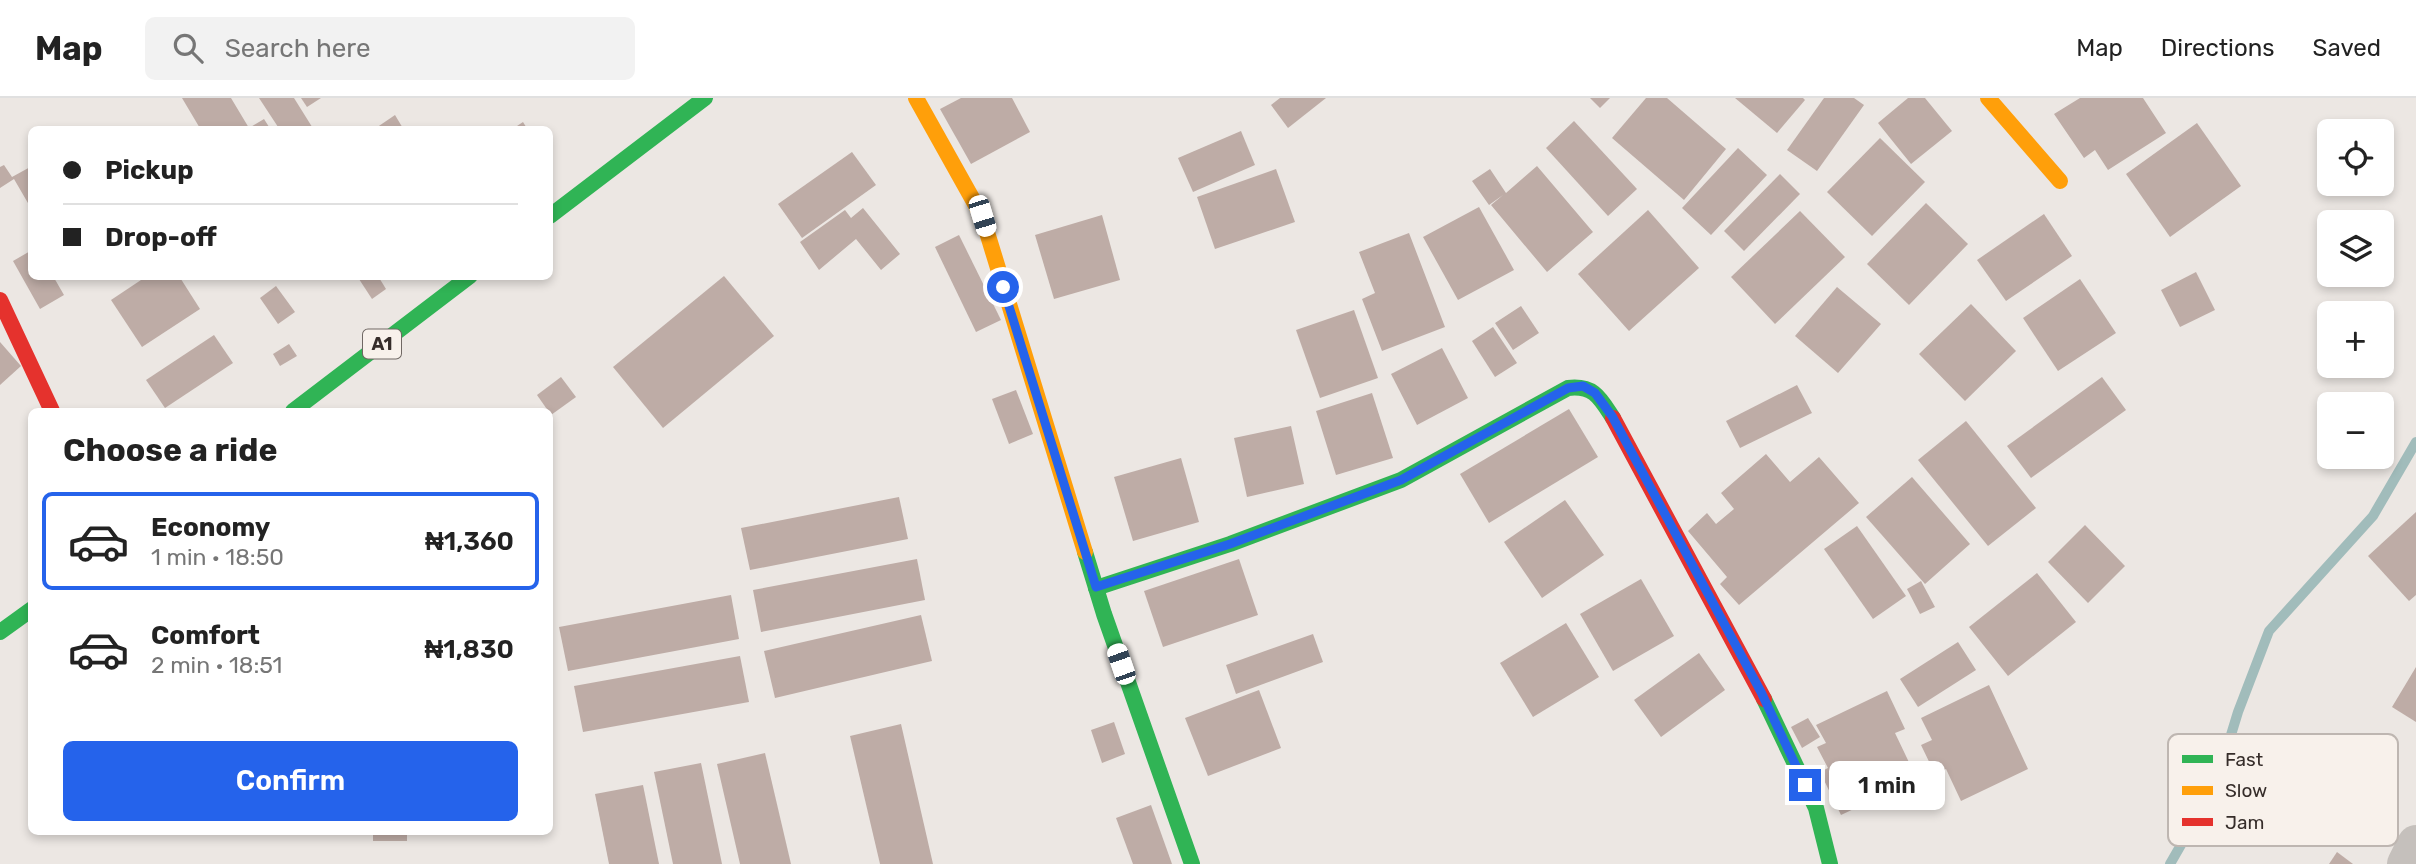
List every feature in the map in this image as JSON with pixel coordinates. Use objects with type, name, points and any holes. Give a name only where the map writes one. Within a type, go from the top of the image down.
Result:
[{"type":"main road","points":[[553,214],[705,98]]},
{"type":"main road","points":[[916,98],[982,216],[1096,587],[1192,864]]},
{"type":"main road","points":[[1988,98],[2060,181]]},
{"type":"main road","name":"A1","points":[[297,408],[465,280]]},
{"type":"main road","points":[[0,300],[51,408]]},
{"type":"main road","points":[[1096,587],[1230,544],[1401,480],[1568,388],[1583,386],[1595,393],[1612,416],[1761,692],[1816,808],[1830,864]]},
{"type":"main road","points":[[0,632],[28,612]]},
{"type":"street","points":[[2406,864],[2416,844]]},
{"type":"building","points":[[182,98],[231,98],[248,126],[199,126]]},
{"type":"building","points":[[259,98],[294,98],[312,126],[277,126]]},
{"type":"building","points":[[301,98],[321,98],[307,107]]},
{"type":"building","points":[[961,98],[1012,98],[1030,132],[971,164],[940,109]]},
{"type":"building","points":[[1280,98],[1326,98],[1288,128],[1271,105]]},
{"type":"building","points":[[1590,98],[1610,98],[1600,108]]},
{"type":"building","points":[[1646,98],[1667,98],[1726,149],[1684,200],[1612,138]]},
{"type":"building","points":[[1735,98],[1803,98],[1805,100],[1777,133]]},
{"type":"building","points":[[1824,98],[1854,98],[1864,105],[1817,171],[1787,150]]},
{"type":"building","points":[[1908,98],[1925,98],[1952,131],[1911,164],[1878,123]]},
{"type":"building","points":[[2080,98],[2143,98],[2166,133],[2108,170],[2095,150],[2084,158],[2054,114]]},
{"type":"building","points":[[395,115],[402,126],[379,126]]},
{"type":"building","points":[[264,119],[268,126],[252,126]]},
{"type":"building","points":[[1574,121],[1637,189],[1608,216],[1546,148]]},
{"type":"building","points":[[2197,123],[2241,186],[2170,237],[2126,174]]},
{"type":"building","points":[[1241,131],[1255,165],[1193,192],[1178,158]]},
{"type":"building","points":[[1880,138],[1925,182],[1872,236],[1827,192]]},
{"type":"building","points":[[1738,148],[1767,175],[1711,235],[1682,208]]},
{"type":"building","points":[[852,152],[876,185],[802,238],[778,204]]},
{"type":"building","points":[[4,165],[12,177],[28,168],[28,203],[14,179],[0,188],[0,167]]},
{"type":"building","points":[[1537,166],[1593,232],[1547,272],[1491,205],[1503,195],[1489,205],[1472,181],[1490,169],[1506,193]]},
{"type":"building","points":[[1276,169],[1295,222],[1215,249],[1197,197]]},
{"type":"building","points":[[1780,174],[1800,194],[1744,251],[1724,231]]},
{"type":"building","points":[[1926,203],[1968,244],[1909,305],[1867,264]]},
{"type":"building","points":[[1479,207],[1514,270],[1458,300],[1423,237]]},
{"type":"building","points":[[863,208],[900,254],[881,270],[856,239],[819,270],[800,242],[845,210],[851,218]]},
{"type":"building","points":[[1648,210],[1699,268],[1629,331],[1578,274]]},
{"type":"building","points":[[1800,211],[1845,257],[1775,324],[1731,277]]},
{"type":"building","points":[[2044,214],[2072,256],[2006,301],[1977,260]]},
{"type":"building","points":[[1102,215],[1120,280],[1054,299],[1035,235]]},
{"type":"building","points":[[1409,233],[1445,327],[1382,351],[1362,299],[1375,293],[1359,252]]},
{"type":"building","points":[[959,235],[1001,320],[976,332],[935,247]]},
{"type":"building","points":[[28,252],[28,280],[55,280],[64,295],[40,309],[13,261]]},
{"type":"building","points":[[2196,272],[2215,310],[2180,327],[2161,290]]},
{"type":"building","points":[[724,276],[774,336],[663,428],[613,367]]},
{"type":"building","points":[[2080,279],[2116,333],[2058,371],[2023,318]]},
{"type":"building","points":[[141,280],[182,280],[200,309],[142,347],[111,300]]},
{"type":"building","points":[[360,280],[380,280],[386,289],[372,299]]},
{"type":"building","points":[[276,286],[295,312],[278,324],[260,298]]},
{"type":"building","points":[[1837,287],[1881,324],[1838,373],[1795,336]]},
{"type":"building","points":[[1971,304],[2016,351],[1965,401],[1919,354]]},
{"type":"building","points":[[1521,306],[1539,333],[1513,350],[1495,323]]},
{"type":"building","points":[[1354,310],[1378,378],[1320,398],[1296,330]]},
{"type":"building","points":[[1493,327],[1517,363],[1495,377],[1472,341]]},
{"type":"building","points":[[214,335],[233,363],[165,408],[146,380]]},
{"type":"building","points":[[0,342],[21,366],[0,385]]},
{"type":"building","points":[[289,344],[297,356],[280,366],[273,354]]},
{"type":"building","points":[[1442,348],[1468,398],[1417,425],[1391,374]]},
{"type":"building","points":[[561,377],[576,397],[553,414],[553,408],[546,408],[537,395]]},
{"type":"building","points":[[2102,377],[2126,410],[2031,478],[2007,446]]},
{"type":"building","points":[[1797,385],[1812,413],[1740,448],[1726,421]]},
{"type":"building","points":[[1016,390],[1033,434],[1009,444],[992,399]]},
{"type":"building","points":[[1372,393],[1393,458],[1336,475],[1316,411]]},
{"type":"building","points":[[1569,409],[1598,457],[1489,523],[1460,474]]},
{"type":"building","points":[[1966,421],[2036,508],[1988,546],[1918,460]]},
{"type":"building","points":[[1291,426],[1304,484],[1247,497],[1234,438]]},
{"type":"building","points":[[1766,454],[1790,482],[1819,457],[1859,503],[1739,605],[1720,584],[1727,577],[1688,531],[1707,513],[1716,524],[1734,509],[1721,493]]},
{"type":"building","points":[[1181,458],[1199,522],[1133,541],[1114,477]]},
{"type":"building","points":[[1912,477],[1970,544],[1925,584],[1866,517]]},
{"type":"building","points":[[899,497],[908,539],[750,570],[741,528]]},
{"type":"building","points":[[1565,500],[1604,555],[1542,598],[1504,542]]},
{"type":"building","points":[[2416,512],[2416,595],[2409,601],[2368,556]]},
{"type":"building","points":[[2085,525],[2125,566],[2088,603],[2048,562]]},
{"type":"building","points":[[1857,526],[1906,596],[1873,619],[1824,549]]},
{"type":"building","points":[[917,559],[925,600],[761,632],[753,590]]},
{"type":"building","points":[[1239,559],[1258,615],[1163,647],[1144,591]]},
{"type":"building","points":[[2037,573],[2076,622],[2008,676],[1969,627]]},
{"type":"building","points":[[1641,579],[1674,636],[1613,671],[1580,614]]},
{"type":"building","points":[[1921,581],[1935,607],[1920,614],[1907,589]]},
{"type":"building","points":[[731,595],[739,639],[568,671],[559,627]]},
{"type":"building","points":[[921,615],[932,661],[775,698],[764,651]]},
{"type":"building","points":[[1566,623],[1599,677],[1533,717],[1500,663]]},
{"type":"building","points":[[1313,634],[1323,662],[1236,694],[1226,665]]},
{"type":"building","points":[[1958,642],[1976,670],[1918,707],[1900,679]]},
{"type":"building","points":[[1699,653],[1725,690],[1661,737],[1634,700]]},
{"type":"building","points":[[740,656],[749,702],[583,732],[574,686]]},
{"type":"building","points":[[2416,667],[2416,722],[2392,707]]},
{"type":"building","points":[[1989,685],[2028,769],[1961,801],[1946,769],[1935,774],[1921,745],[1932,740],[1921,718]]},
{"type":"building","points":[[1259,690],[1281,748],[1208,776],[1185,718]]},
{"type":"building","points":[[1887,691],[1905,729],[1895,733],[1917,779],[1841,815],[1820,772],[1828,768],[1817,747],[1826,743],[1816,725]]},
{"type":"building","points":[[1808,718],[1820,737],[1802,748],[1791,727]]},
{"type":"building","points":[[1114,722],[1125,754],[1102,763],[1091,730]]},
{"type":"building","points":[[901,724],[933,864],[880,864],[850,736]]},
{"type":"building","points":[[765,753],[791,864],[740,864],[717,764]]},
{"type":"building","points":[[701,763],[722,864],[673,864],[654,772]]},
{"type":"building","points":[[643,785],[659,864],[609,864],[595,794]]},
{"type":"building","points":[[1151,805],[1172,864],[1133,864],[1116,818]]},
{"type":"building","points":[[373,835],[407,835],[407,841],[373,841]]},
{"type":"building","points":[[2337,852],[2353,864],[2329,864]]},
{"type":"waterway","points":[[2231,734],[2269,631],[2373,516],[2416,442]]},
{"type":"waterway","points":[[2170,864],[2180,846]]},
{"type":"traffic: fast","points":[[553,214],[705,98]]},
{"type":"traffic: fast","points":[[297,408],[465,280]]},
{"type":"traffic: fast","points":[[1096,588],[1230,544],[1401,480],[1568,388],[1584,389],[1595,394],[1613,418]]},
{"type":"traffic: fast","points":[[1085,552],[1104,614],[1192,864]]},
{"type":"traffic: fast","points":[[0,632],[28,612]]},
{"type":"traffic: fast","points":[[1764,699],[1816,808],[1830,864]]},
{"type":"traffic: slow","points":[[916,98],[982,216],[1085,552]]},
{"type":"traffic: slow","points":[[1988,98],[2060,181]]},
{"type":"traffic: jam","points":[[0,300],[51,408]]},
{"type":"traffic: jam","points":[[1613,418],[1764,699]]},
{"type":"route","points":[[1003,287],[1096,587],[1230,544],[1401,480],[1568,388],[1583,386],[1595,393],[1612,416],[1761,692],[1805,785]]}]
